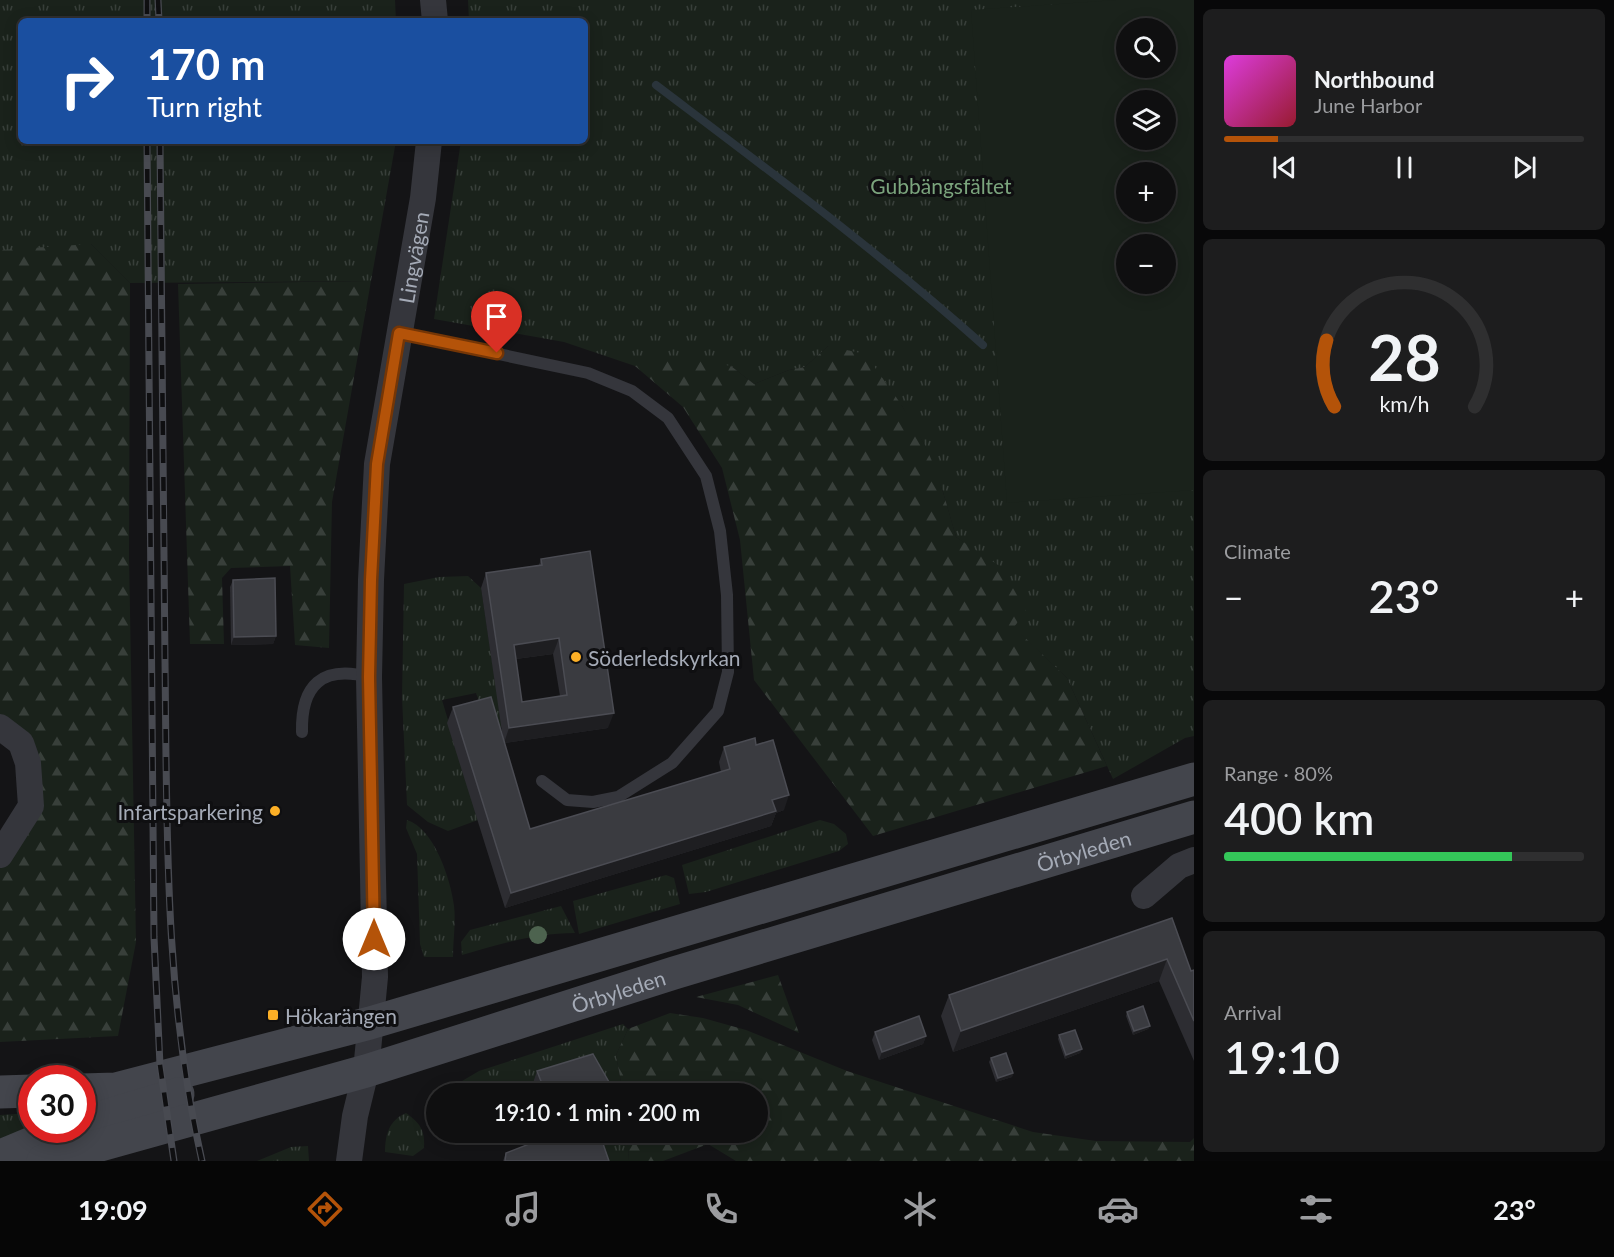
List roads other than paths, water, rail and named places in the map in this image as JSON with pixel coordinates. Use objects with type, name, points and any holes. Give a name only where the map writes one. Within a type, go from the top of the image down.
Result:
[{"type":"main road","name":"Örbyleden","points":[[43,1161],[368,1045],[1194,779]]},
{"type":"main road","name":"Örbyleden","points":[[96,1119],[368,1045],[663,976],[1194,817]]},
{"type":"main road","name":"Örbyleden","points":[[96,1090],[116,1089],[368,1045]]},
{"type":"main road","points":[[0,1092],[18,1091]]},
{"type":"main road","points":[[0,1160],[8,1153],[32,1143]]},
{"type":"street","points":[[432,0],[435,18]]},
{"type":"street","name":"Lingvägen","points":[[349,1161],[368,1045],[375,976],[369,677],[377,464],[423,198],[429,144]]},
{"type":"street","points":[[0,727],[21,743],[28,763],[31,806],[0,855]]},
{"type":"street","points":[[1144,896],[1179,866],[1194,860]]},
{"type":"lane","points":[[399,333],[588,373],[632,391],[668,418],[706,476],[720,531],[727,596],[729,672],[718,711],[672,763],[618,797],[593,802],[567,800],[542,781]]},
{"type":"lane","points":[[302,732],[302,706],[310,689],[322,678],[342,674],[369,677]]},
{"type":"waterway","points":[[656,85],[863,244],[983,345]]},
{"type":"railway","points":[[147,0],[147,18]]},
{"type":"railway","points":[[158,0],[159,18]]},
{"type":"railway","points":[[147,144],[154,937],[160,1065],[174,1161]]},
{"type":"railway","points":[[160,144],[166,786],[170,912],[180,1036],[202,1161]]},
{"type":"place","name":"Söderledskyrkan","points":[[576,657]]},
{"type":"place","name":"Infartsparkering","points":[[275,811]]},
{"type":"place","name":"Hökarängen","points":[[273,1015]]},
{"type":"park label","name":"Gubbängsfältet","points":[[941,185]]}]
